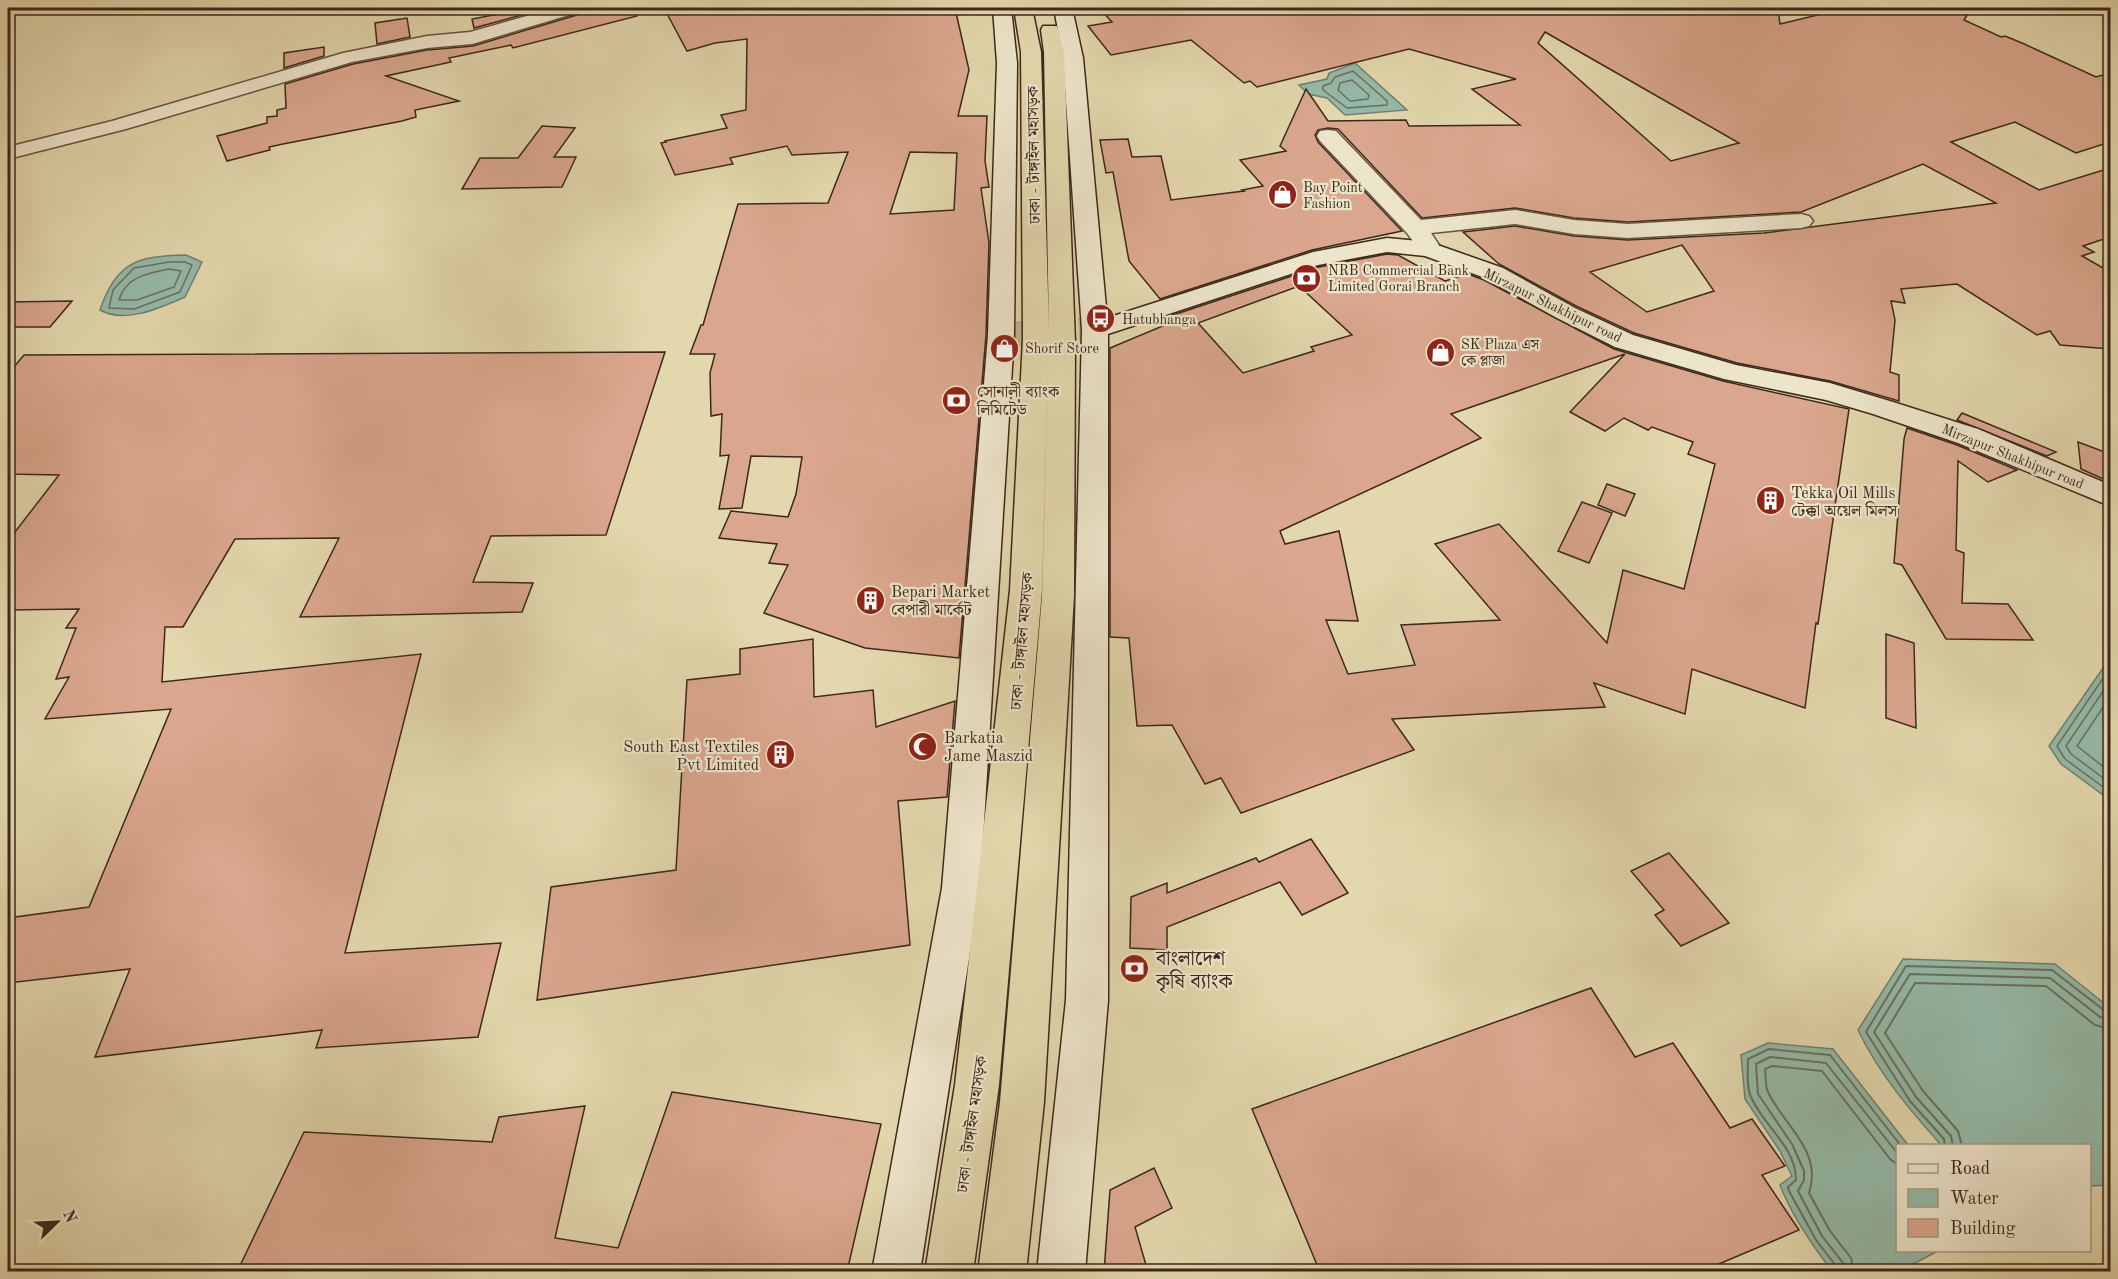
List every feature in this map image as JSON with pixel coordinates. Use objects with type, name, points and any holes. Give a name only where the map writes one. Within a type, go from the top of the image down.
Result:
[{"type":"highway","name":"ঢাকা - টাঙ্গাইল মহাসড়ক","points":[[949,1272],[977,1085],[1026,590],[1036,338],[1031,52],[1023,8]]},
{"type":"highway","name":"ঢাকা - টাঙ্গাইল মহাসড়ক","points":[[1002,1272],[1022,1102],[1058,596],[1062,342],[1054,52],[1046,8]]},
{"type":"main road","points":[[8,153],[119,125],[350,57],[427,42],[472,38],[573,8]]},
{"type":"main road","points":[[896,1272],[961,888],[1000,341],[1007,63],[1002,8]]},
{"type":"main road","points":[[1061,1272],[1087,1000],[1095,330],[1073,58],[1063,8]]},
{"type":"main road","points":[[1328,136],[1422,238],[1515,217],[1574,227],[1629,231],[1801,221]]},
{"type":"main road","name":"Mirzapur Shakhipur road","points":[[1095,330],[1313,259],[1422,238],[1624,341],[1733,373],[1830,392],[1883,408],[1968,436],[2110,496]]},
{"type":"water","points":[[1355,63],[1407,110],[1345,115],[1327,98],[1308,94],[1299,85],[1327,79],[1329,73]]},
{"type":"water","points":[[186,255],[202,262],[185,297],[154,310],[131,315],[110,314],[100,310],[113,281],[131,265],[154,257]]},
{"type":"water","points":[[2110,658],[2110,800],[2061,764],[2049,746]]},
{"type":"water","points":[[1903,959],[2055,964],[2110,1008],[2110,1185],[2091,1186],[2091,1144],[1940,1144],[1885,1076],[1858,1030]]},
{"type":"water","points":[[1768,1043],[1833,1049],[1907,1144],[1896,1144],[1896,1252],[1936,1252],[1900,1271],[1832,1271],[1796,1219],[1780,1185],[1792,1176],[1780,1151],[1745,1099],[1741,1055]]},
{"type":"building","points":[[497,8],[548,8],[474,28],[472,19],[499,14]]},
{"type":"building","points":[[584,8],[636,8],[637,16],[513,48],[511,45],[449,58],[451,62],[386,76],[459,101],[415,110],[416,117],[402,121],[269,147],[270,150],[227,161],[217,136],[267,123],[267,117],[277,116],[277,110],[286,108],[285,84],[353,64],[427,50],[473,46],[580,14]]},
{"type":"building","points":[[664,8],[955,8],[969,70],[958,116],[987,116],[985,161],[989,187],[981,188],[989,243],[986,335],[959,658],[865,648],[764,613],[788,565],[769,563],[777,544],[719,538],[731,511],[788,517],[796,494],[802,457],[751,456],[742,508],[719,509],[729,455],[720,456],[722,414],[711,416],[710,373],[715,354],[690,354],[701,325],[703,325],[738,204],[828,203],[848,152],[792,155],[787,146],[730,158],[733,164],[675,175],[661,143],[727,128],[721,115],[746,110],[747,39],[715,43],[687,51]],"holes":[[[910,152],[957,153],[954,210],[890,214]]]},
{"type":"building","points":[[1099,8],[1778,8],[1780,24],[1826,13],[1827,8],[1943,8],[1968,14],[1964,20],[2001,37],[2005,36],[2022,43],[2096,77],[2110,73],[2110,142],[2076,153],[2015,122],[1951,142],[2039,190],[2110,168],[2110,237],[2083,246],[2094,252],[2082,256],[2110,272],[2110,349],[2060,345],[2050,331],[2037,335],[1957,284],[1901,289],[1905,303],[1891,301],[1895,320],[1890,372],[1899,375],[1899,401],[1830,381],[1737,363],[1634,333],[1576,306],[1499,264],[1463,232],[1515,226],[1574,236],[1628,240],[1764,233],[1996,203],[1923,164],[1801,212],[1628,222],[1574,218],[1515,208],[1422,218],[1338,129],[1328,128],[1318,130],[1315,135],[1318,142],[1402,231],[1312,250],[1160,299],[1129,261],[1113,172],[1106,173],[1100,140],[1128,139],[1132,157],[1161,156],[1171,200],[1244,191],[1242,190],[1263,186],[1240,160],[1286,151],[1280,146],[1306,89],[1328,121],[1406,120],[1409,126],[1520,125],[1472,89],[1516,79],[1409,49],[1257,87],[1250,81],[1244,83],[1191,40],[1111,55],[1088,26],[1112,22]],"holes":[[[1545,32],[1739,143],[1671,161],[1538,43]],[[1682,245],[1714,291],[1647,312],[1590,272]]]},
{"type":"building","points":[[407,18],[410,37],[377,44],[375,23]]},
{"type":"building","points":[[324,47],[324,56],[284,68],[284,53]]},
{"type":"building","points":[[542,126],[575,128],[554,157],[576,157],[562,187],[462,189],[480,158],[518,158]]},
{"type":"building","points":[[1387,254],[1398,255],[1445,281],[1468,274],[1484,280],[1614,349],[1723,381],[1849,409],[1805,708],[1692,669],[1685,714],[1594,683],[1605,707],[1392,719],[1414,750],[1241,813],[1221,778],[1205,784],[1172,725],[1137,726],[1129,638],[1110,637],[1110,348],[1177,320],[1173,315],[1319,267]],"holes":[[[1299,286],[1352,335],[1311,347],[1314,351],[1243,373],[1198,323]],[[1625,354],[1570,412],[1605,431],[1624,418],[1648,430],[1652,427],[1693,442],[1688,454],[1715,464],[1684,589],[1623,570],[1607,643],[1499,524],[1435,544],[1500,620],[1401,625],[1415,665],[1348,674],[1326,620],[1358,621],[1339,531],[1285,544],[1280,531],[1481,438],[1451,414]]]},
{"type":"building","points":[[72,301],[50,327],[8,327],[8,302]]},
{"type":"building","points":[[665,352],[606,535],[491,536],[473,582],[533,583],[522,612],[300,617],[339,538],[235,539],[183,627],[165,627],[162,682],[421,654],[345,953],[501,943],[478,1037],[316,1048],[322,1030],[95,1057],[130,969],[8,983],[8,918],[89,907],[171,709],[45,719],[69,677],[56,679],[76,628],[66,628],[79,609],[8,610],[8,541],[59,475],[8,474],[8,374],[24,355]]},
{"type":"building","points":[[1962,413],[2056,452],[2047,456],[1957,420]]},
{"type":"building","points":[[1907,428],[1957,445],[2017,470],[1988,482],[1958,461],[1956,550],[1964,553],[1962,603],[2008,604],[2033,640],[1946,639],[1902,565],[1894,563],[1904,439]]},
{"type":"building","points":[[2078,442],[2110,454],[2110,482],[2081,469]]},
{"type":"building","points":[[1607,484],[1635,494],[1625,516],[1598,505]]},
{"type":"building","points":[[1582,502],[1612,513],[1589,563],[1558,551]]},
{"type":"building","points":[[1886,634],[1914,643],[1916,728],[1886,718]]},
{"type":"building","points":[[813,639],[814,697],[873,690],[876,727],[955,701],[947,797],[898,801],[910,945],[537,1000],[551,887],[676,870],[687,680],[740,674],[740,649]]},
{"type":"building","points":[[1311,839],[1348,893],[1302,915],[1280,882],[1167,927],[1167,950],[1130,948],[1131,897],[1167,883],[1167,893],[1256,858],[1259,862]]},
{"type":"building","points":[[1669,853],[1729,923],[1681,946],[1655,915],[1664,910],[1631,871]]},
{"type":"building","points":[[1591,988],[1635,1057],[1673,1043],[1730,1128],[1752,1119],[1785,1166],[1762,1175],[1799,1230],[1700,1272],[1320,1272],[1252,1109]]},
{"type":"building","points":[[672,1092],[881,1124],[847,1272],[237,1272],[304,1132],[492,1142],[499,1117],[585,1106],[555,1238],[618,1248]]},
{"type":"building","points":[[1154,1168],[1172,1208],[1135,1227],[1148,1272],[1104,1272],[1110,1190]]},
{"type":"tunnel","points":[[1001,335],[1095,330]]},
{"type":"place","name":"Bay Point Fashion","points":[[1282,195]]},
{"type":"place","name":"NRB Commercial Bank Limited Gorai Branch","points":[[1307,278]]},
{"type":"place","name":"Hatubhanga","points":[[1101,319]]},
{"type":"place","name":"Shorif Store","points":[[1004,348]]},
{"type":"place","name":"SK Plaza এস কে প্লাজা","points":[[1440,352]]},
{"type":"place","name":"সোনালী ব্যাংক লিমিটেড","points":[[956,400]]},
{"type":"place","name":"Tekka Oil Mills টেক্কা অয়েল মিলস","points":[[1770,501]]},
{"type":"place","name":"Bepari Market বেপারী মার্কেট","points":[[870,600]]},
{"type":"place","name":"Barkatia Jame Maszid","points":[[923,746]]},
{"type":"place","name":"South East Textiles Pvt Limited","points":[[780,755]]},
{"type":"place","name":"বাংলাদেশ কৃষি ব্যাংক","points":[[1135,969]]}]
